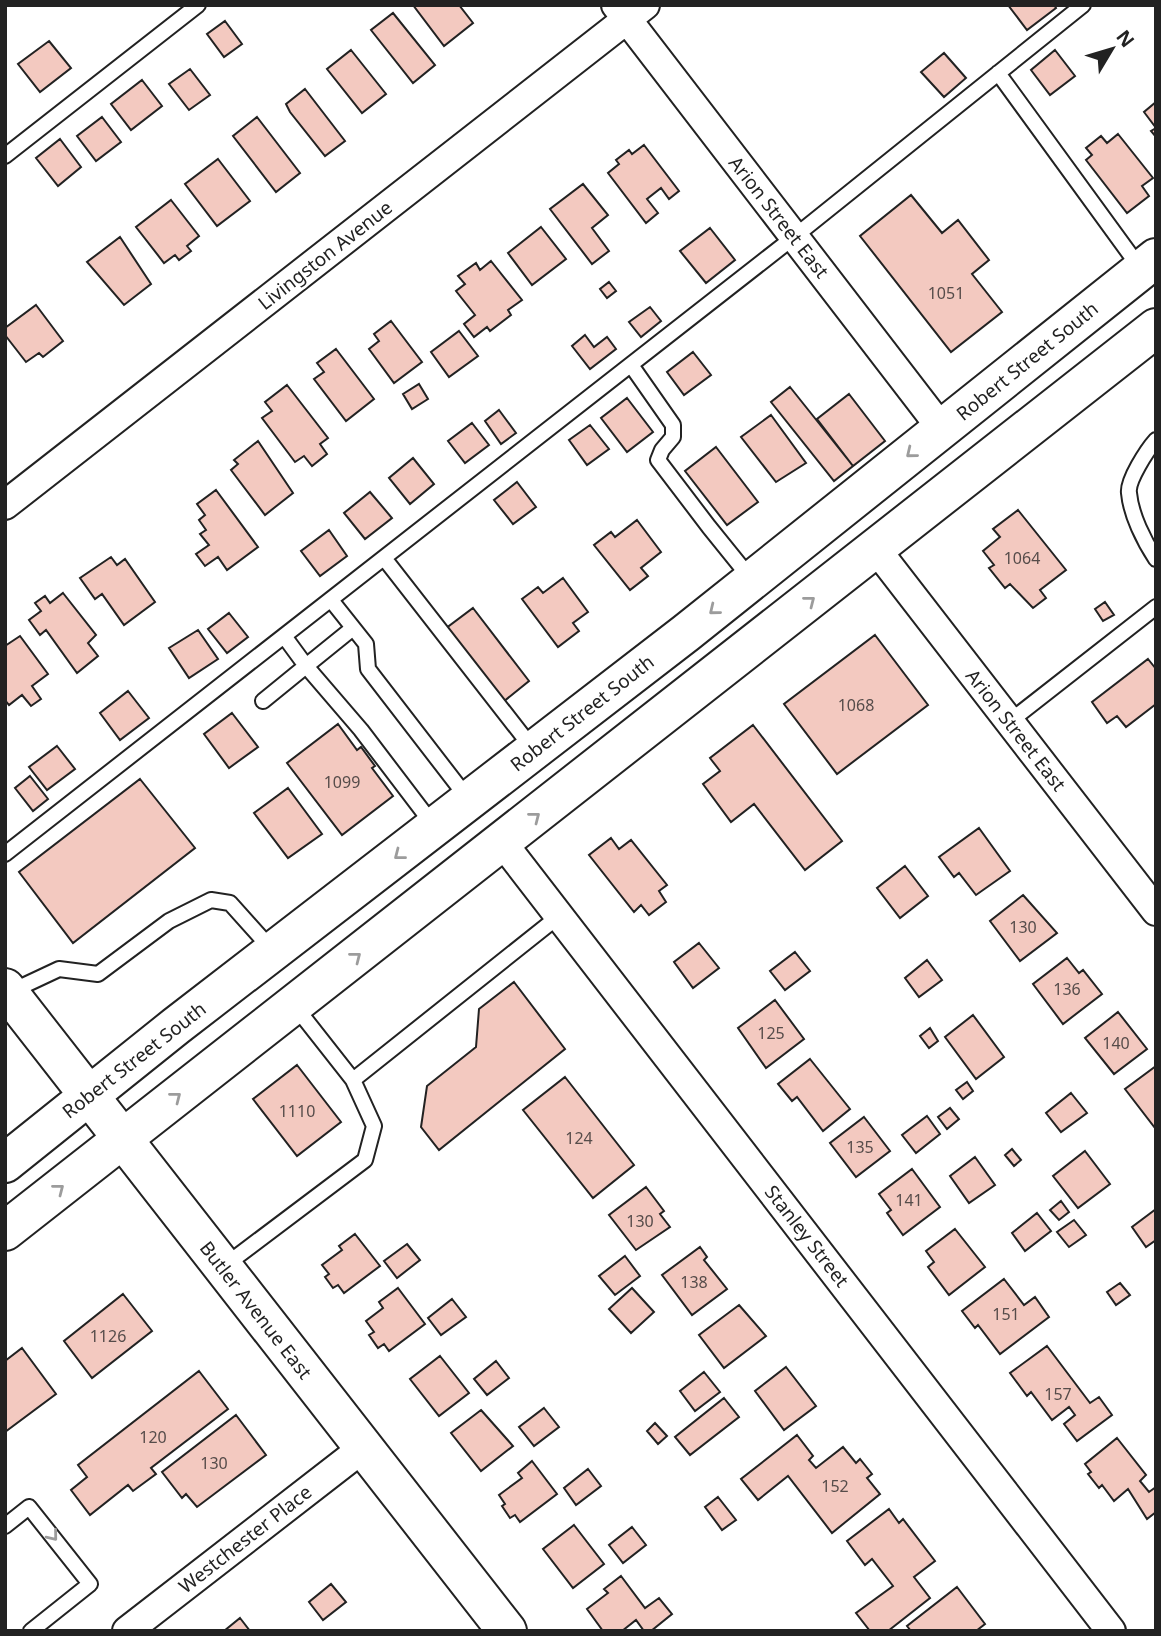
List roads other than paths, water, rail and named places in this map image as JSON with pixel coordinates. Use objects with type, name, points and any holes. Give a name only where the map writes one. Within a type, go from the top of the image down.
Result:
[{"type":"main road","name":"Robert Street South","points":[[5,1163],[273,951],[752,580],[1148,263]]},
{"type":"main road","points":[[5,1231],[1156,328]]},
{"type":"main road","name":"Butler Avenue East","points":[[7,990],[507,1631]]},
{"type":"street","name":"Arion Street East","points":[[629,10],[794,237],[942,429]]},
{"type":"street","name":"Livingston Avenue","points":[[5,505],[629,10]]},
{"type":"street","name":"Arion Street East","points":[[876,549],[1156,911]]},
{"type":"street","name":"Stanley Street","points":[[502,842],[1111,1631]]},
{"type":"street","name":"Westchester Place","points":[[127,1631],[363,1448]]},
{"type":"lane","points":[[5,156],[198,5]]},
{"type":"lane","points":[[5,854],[794,237],[1083,5]]},
{"type":"lane","points":[[998,73],[1148,263]]},
{"type":"lane","points":[[631,365],[673,425],[673,437],[662,450],[658,460],[752,580]]},
{"type":"lane","points":[[1156,440],[1137,470],[1128,491],[1135,517],[1156,559]]},
{"type":"lane","points":[[384,558],[534,750]]},
{"type":"lane","points":[[331,600],[366,644],[368,669],[469,800]]},
{"type":"lane","points":[[1010,722],[1156,607]]},
{"type":"lane","points":[[263,701],[354,628]]},
{"type":"lane","points":[[284,636],[361,730],[435,827]]},
{"type":"lane","points":[[7,990],[59,969],[98,974],[169,921],[211,900],[230,903],[273,951]]},
{"type":"lane","points":[[353,1080],[559,916]]},
{"type":"lane","points":[[223,1268],[365,1160],[374,1126],[353,1080],[294,1005]]},
{"type":"lane","points":[[5,1526],[29,1507],[90,1584],[31,1631]]}]
